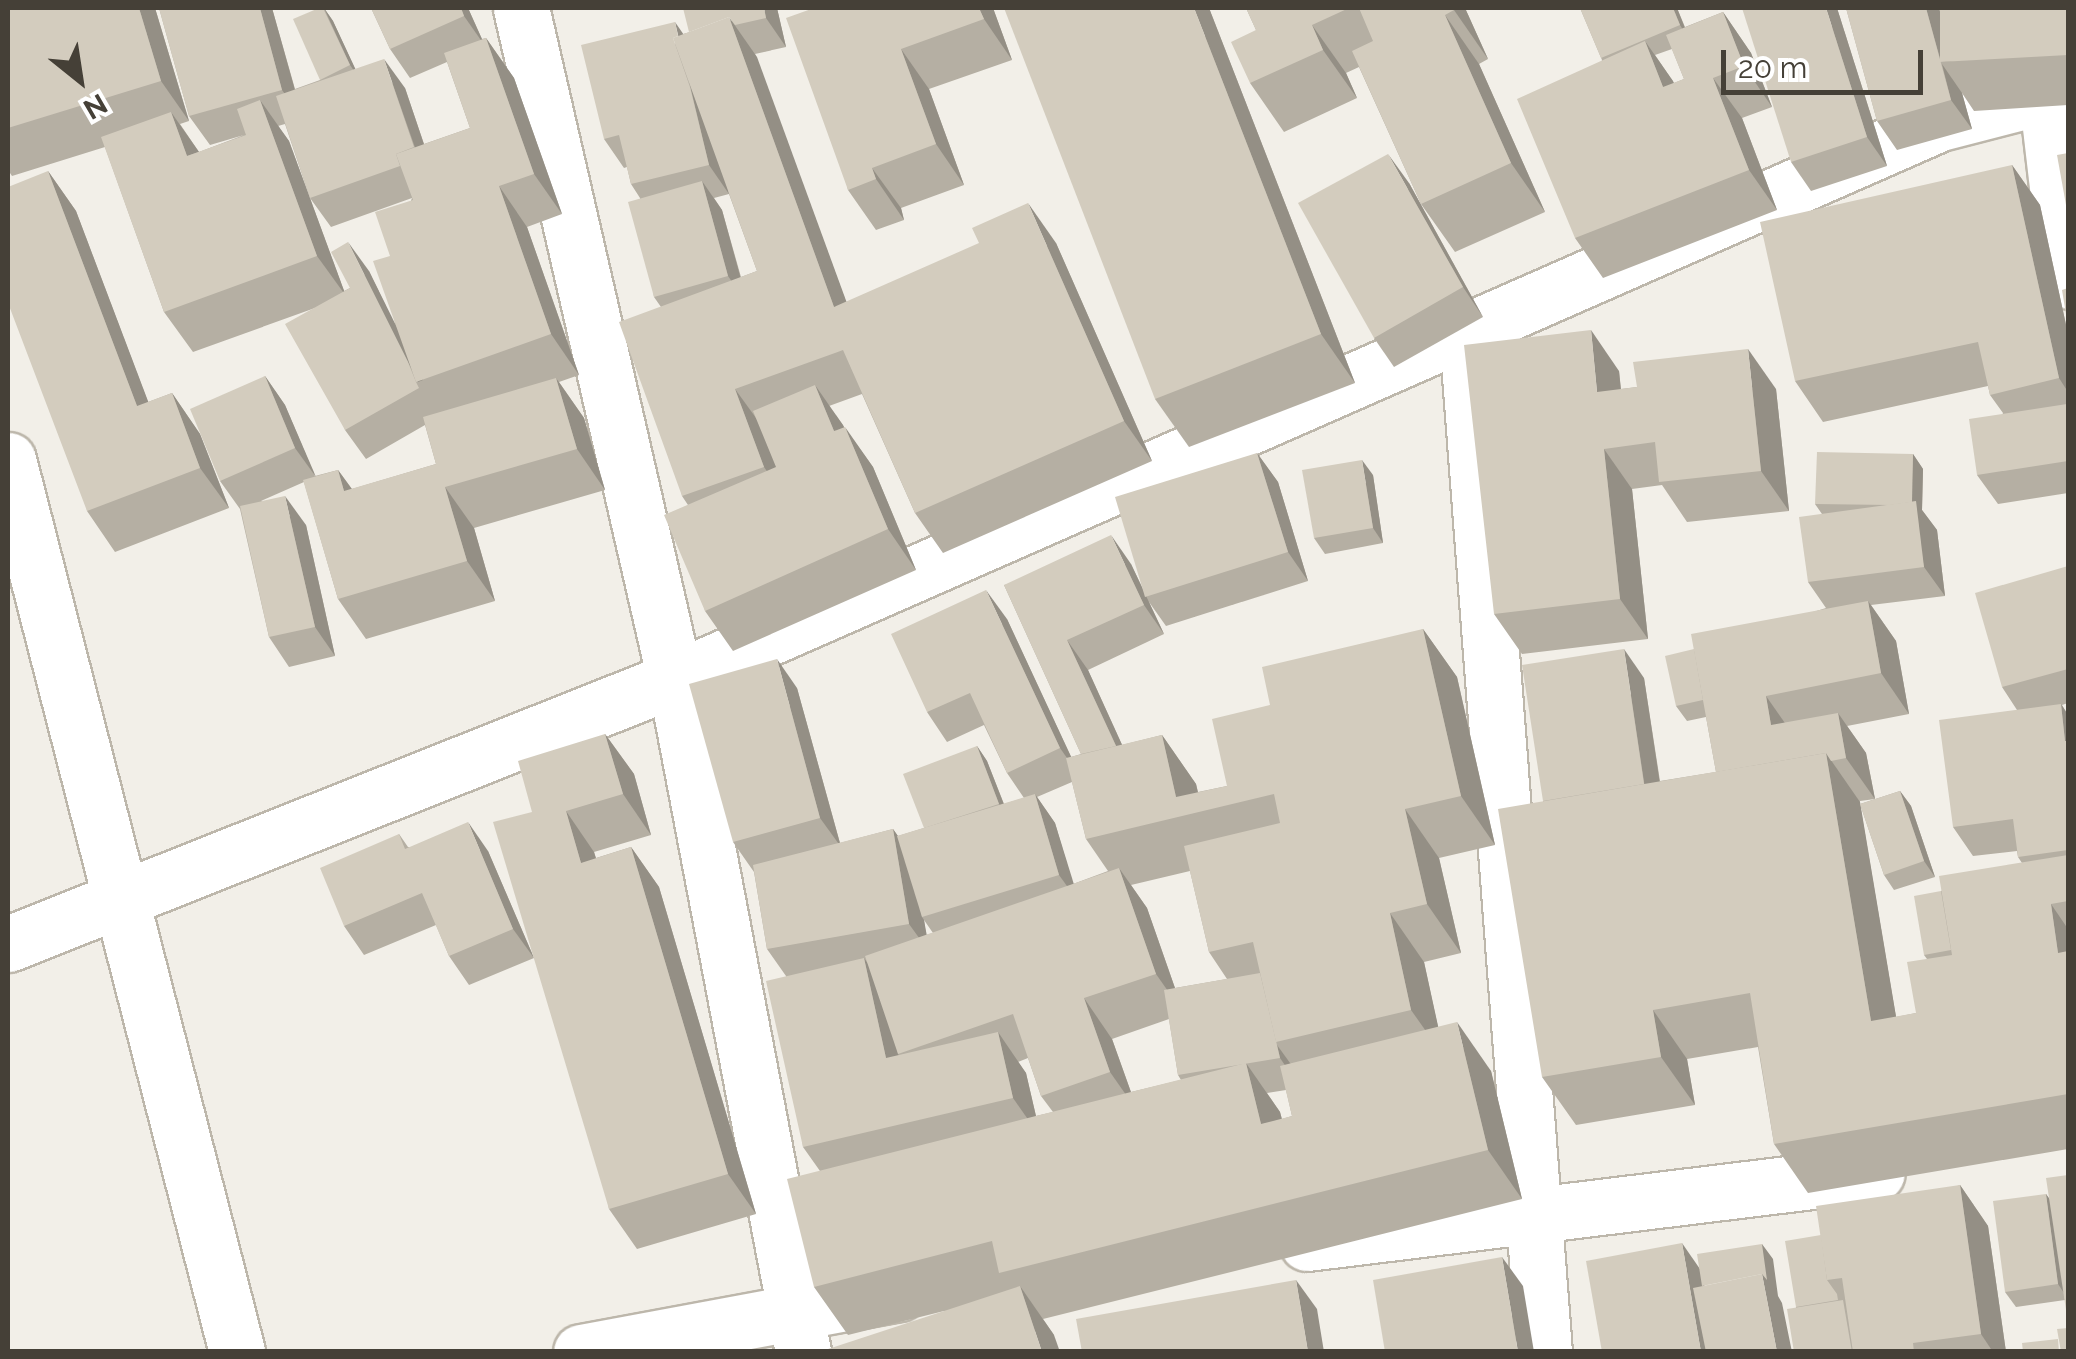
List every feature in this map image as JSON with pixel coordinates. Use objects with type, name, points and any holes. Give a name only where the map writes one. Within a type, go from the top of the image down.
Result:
[{"type":"street","points":[[521,8],[674,679],[800,1329]]},
{"type":"street","points":[[8,944],[674,679],[1940,123],[2057,92],[2068,280]]},
{"type":"street","points":[[1466,330],[1544,1352]]},
{"type":"street","points":[[8,460],[127,897],[237,1352]]},
{"type":"street","points":[[1263,1249],[1930,1166]]},
{"type":"street","points":[[581,1352],[800,1329],[952,1287]]},
{"type":"building","points":[[8,8],[139,8],[161,81],[8,128]]},
{"type":"building","points":[[159,8],[260,8],[282,90],[189,116]]},
{"type":"building","points":[[323,8],[350,65],[320,80],[293,19]]},
{"type":"building","points":[[371,8],[461,8],[464,16],[390,49]]},
{"type":"building","points":[[683,8],[764,8],[766,18],[735,25],[729,17],[689,32]]},
{"type":"building","points":[[814,8],[979,8],[984,19],[901,49],[936,144],[872,168],[876,179],[848,190],[786,18]]},
{"type":"building","points":[[1004,8],[1194,8],[1321,334],[1155,399]]},
{"type":"building","points":[[1246,8],[1349,8],[1312,25],[1323,50],[1250,83],[1231,42],[1256,30]]},
{"type":"building","points":[[1359,8],[1453,8],[1445,15],[1511,163],[1421,204],[1352,51],[1373,41]]},
{"type":"building","points":[[1580,8],[1673,8],[1680,25],[1601,58]]},
{"type":"building","points":[[1742,8],[1826,8],[1867,137],[1791,162]]},
{"type":"building","points":[[1846,8],[1926,8],[1951,100],[1877,121]]},
{"type":"building","points":[[1940,8],[2068,8],[2068,55],[1940,62]]},
{"type":"building","points":[[1723,12],[1744,66],[1713,78],[1749,170],[1575,238],[1517,99],[1645,41],[1663,87],[1684,79],[1666,35]]},
{"type":"building","points":[[729,17],[834,307],[979,243],[972,228],[1028,203],[1124,421],[915,513],[843,350],[735,389],[764,467],[682,496],[619,322],[757,271],[673,38]]},
{"type":"building","points":[[675,22],[678,36],[673,38],[709,165],[631,184],[619,135],[604,139],[581,45]]},
{"type":"building","points":[[486,38],[534,174],[499,186],[551,334],[416,382],[373,261],[390,256],[375,212],[413,200],[396,154],[470,128],[444,53]]},
{"type":"building","points":[[384,59],[414,147],[396,154],[400,166],[310,198],[276,96]]},
{"type":"building","points":[[260,100],[317,256],[164,312],[101,137],[171,112],[187,156],[246,135],[237,109]]},
{"type":"building","points":[[2068,153],[2068,216],[2057,155]]},
{"type":"building","points":[[1388,154],[1463,287],[1374,338],[1298,203]]},
{"type":"building","points":[[2012,165],[2059,378],[1990,395],[1978,342],[1795,381],[1760,222]]},
{"type":"building","points":[[48,171],[137,406],[172,393],[200,468],[87,511],[8,303],[8,187]]},
{"type":"building","points":[[702,181],[728,276],[654,297],[628,202]]},
{"type":"building","points":[[348,242],[419,388],[345,430],[285,324],[350,288],[331,252]]},
{"type":"building","points":[[2068,288],[2068,326],[2062,290]]},
{"type":"building","points":[[1591,330],[1597,392],[1637,387],[1633,362],[1748,349],[1761,471],[1659,482],[1655,442],[1604,449],[1620,599],[1494,614],[1464,345]]},
{"type":"building","points":[[265,376],[295,448],[220,481],[190,409]]},
{"type":"building","points":[[556,378],[577,449],[445,487],[467,561],[338,599],[303,480],[338,470],[344,491],[436,464],[423,417]]},
{"type":"building","points":[[815,385],[834,431],[845,427],[888,529],[705,611],[664,515],[776,467],[753,411]]},
{"type":"building","points":[[2067,404],[2068,461],[1977,475],[1969,419]]},
{"type":"building","points":[[1817,452],[1913,454],[1912,502],[1815,504]]},
{"type":"building","points":[[1257,453],[1288,552],[1145,597],[1115,497]]},
{"type":"building","points":[[1362,460],[1373,528],[1314,538],[1302,470]]},
{"type":"building","points":[[285,496],[315,627],[269,637],[240,506]]},
{"type":"building","points":[[1916,501],[1924,567],[1808,582],[1799,517]]},
{"type":"building","points":[[1111,535],[1144,605],[1067,640],[1116,746],[1081,754],[1004,585]]},
{"type":"building","points":[[2068,566],[2068,669],[2002,687],[1975,593]]},
{"type":"building","points":[[986,590],[1060,748],[1007,773],[970,693],[927,712],[891,634]]},
{"type":"building","points":[[1868,601],[1881,673],[1766,696],[1771,725],[1838,713],[1846,758],[1831,761],[1826,753],[1716,772],[1691,634]]},
{"type":"building","points":[[1423,629],[1461,796],[1405,809],[1427,904],[1390,913],[1411,1010],[1276,1042],[1253,942],[1209,952],[1184,846],[1280,823],[1274,794],[1086,839],[1066,758],[1162,735],[1176,797],[1227,786],[1212,719],[1270,705],[1262,667]]},
{"type":"building","points":[[1624,649],[1644,784],[1543,801],[1522,665]]},
{"type":"building","points":[[1694,649],[1703,700],[1676,706],[1665,656]]},
{"type":"building","points":[[777,659],[820,818],[733,842],[689,684]]},
{"type":"building","points":[[2061,704],[2068,741],[2068,850],[2018,857],[2013,819],[1953,827],[1939,720]]},
{"type":"building","points":[[605,734],[623,794],[566,811],[581,863],[631,847],[728,1174],[609,1209],[493,822],[532,812],[518,761]]},
{"type":"building","points":[[977,746],[999,804],[924,828],[903,774]]},
{"type":"building","points":[[1826,753],[1871,1021],[1916,1013],[1907,962],[1952,955],[1939,876],[2068,855],[2068,901],[2051,904],[2058,953],[2068,951],[2068,1094],[1774,1144],[1750,993],[1653,1010],[1661,1057],[1542,1077],[1498,809]]},
{"type":"building","points":[[1900,791],[1924,861],[1884,875],[1860,804]]},
{"type":"building","points":[[1035,794],[1059,875],[922,917],[897,836]]},
{"type":"building","points":[[468,822],[513,929],[449,956],[422,893],[344,926],[320,868],[399,834],[405,849]]},
{"type":"building","points":[[893,829],[909,924],[767,949],[753,865]]},
{"type":"building","points":[[1119,868],[1156,974],[1084,998],[1110,1072],[1041,1096],[1013,1014],[898,1054],[865,956]]},
{"type":"building","points":[[1941,891],[1951,950],[1924,955],[1914,896]]},
{"type":"building","points":[[864,958],[886,1058],[998,1032],[1013,1098],[803,1147],[766,981]]},
{"type":"building","points":[[1260,973],[1280,1058],[1178,1075],[1164,990]]},
{"type":"building","points":[[1457,1022],[1488,1150],[999,1273],[992,1241],[814,1287],[787,1179],[1246,1063],[1261,1124],[1292,1116],[1280,1066]]},
{"type":"building","points":[[2068,1175],[2068,1323],[2046,1178]]},
{"type":"building","points":[[1960,1185],[1981,1334],[1913,1343],[1914,1352],[1853,1352],[1842,1278],[1827,1280],[1816,1206]]},
{"type":"building","points":[[2046,1194],[2058,1284],[2005,1292],[1993,1201]]},
{"type":"building","points":[[1821,1235],[1827,1280],[1838,1300],[1796,1307],[1785,1241]]},
{"type":"building","points":[[1682,1243],[1701,1352],[1602,1352],[1586,1261]]},
{"type":"building","points":[[1762,1244],[1767,1280],[1762,1274],[1702,1286],[1697,1254]]},
{"type":"building","points":[[1502,1257],[1518,1352],[1385,1352],[1373,1280]]},
{"type":"building","points":[[1762,1274],[1777,1352],[1706,1352],[1693,1288]]},
{"type":"building","points":[[1296,1280],[1308,1352],[1082,1352],[1076,1319]]},
{"type":"building","points":[[1020,1286],[1042,1352],[819,1352]]},
{"type":"building","points":[[1843,1300],[1852,1352],[1794,1352],[1787,1309]]},
{"type":"building","points":[[2068,1328],[2068,1352],[2061,1352],[2057,1329]]},
{"type":"building","points":[[2058,1339],[2059,1352],[2023,1352],[2022,1343]]}]
